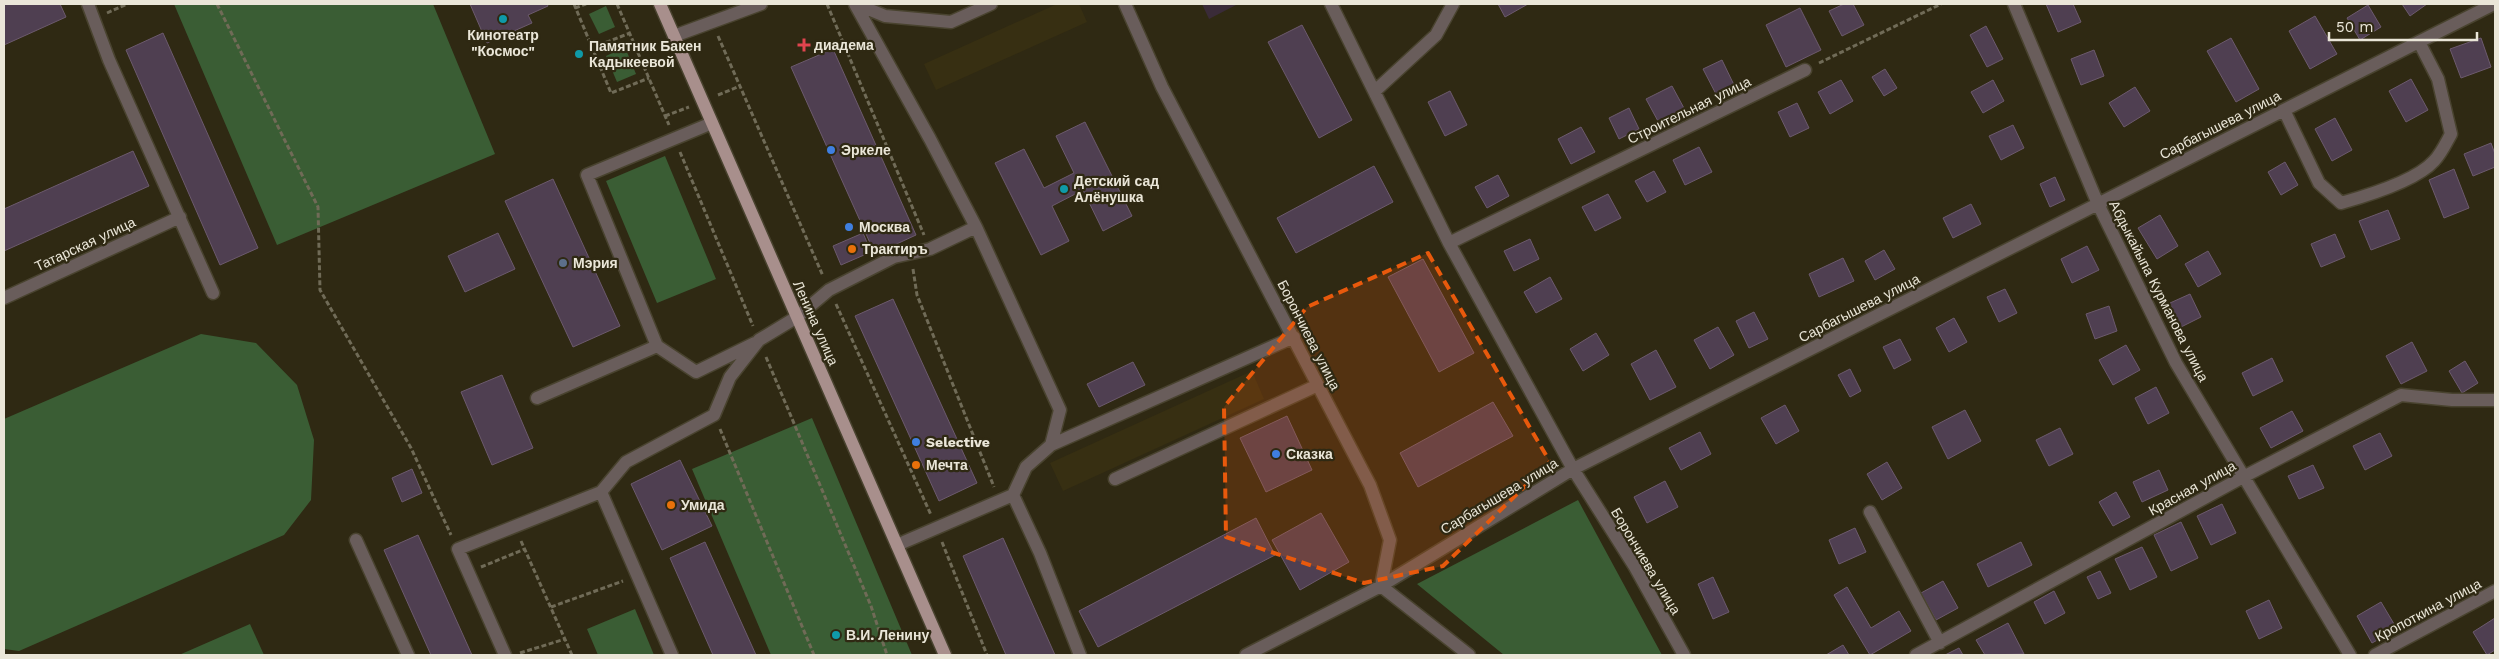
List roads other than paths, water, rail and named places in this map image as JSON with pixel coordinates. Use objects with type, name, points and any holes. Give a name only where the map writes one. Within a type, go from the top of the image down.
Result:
[{"type":"main road","name":"Ленина улица","points":[[660,4],[945,655]]},
{"type":"street","points":[[88,4],[109,60],[212,293]]},
{"type":"street","points":[[674,36],[761,4]]},
{"type":"street","points":[[855,4],[885,16],[951,22],[991,4]]},
{"type":"street","points":[[855,4],[976,227],[1060,410],[1051,445]]},
{"type":"street","name":"Борончиева улица","points":[[1125,4],[1162,87],[1370,485],[1390,540],[1381,586]]},
{"type":"street","name":"Борончиева улица","points":[[1331,4],[1449,243],[1573,469],[1635,567],[1684,655]]},
{"type":"street","points":[[1374,91],[1436,35],[1453,4]]},
{"type":"street","name":"Абдыкайыпа Курманова улица","points":[[2014,4],[2098,204],[2176,363],[2350,655]]},
{"type":"street","name":"Сарбагышева улица","points":[[1246,655],[1381,586],[1573,469],[2494,4]]},
{"type":"street","points":[[2284,110],[2319,183],[2341,203],[2365,196],[2405,180],[2434,162],[2451,134],[2438,79],[2419,42]]},
{"type":"street","name":"Строительная улица","points":[[1449,243],[1805,70]]},
{"type":"street","points":[[712,123],[587,176],[657,346],[696,372],[797,318],[829,290],[894,257],[930,249],[976,227]]},
{"type":"street","name":"Татарская улица","points":[[4,298],[180,217]]},
{"type":"street","points":[[897,545],[1013,494],[1026,467],[1051,445],[1294,337]]},
{"type":"street","points":[[504,655],[458,549],[601,492],[626,462],[714,415],[730,377],[759,340]]},
{"type":"street","points":[[537,398],[657,346]]},
{"type":"street","points":[[1114,479],[1318,385]]},
{"type":"street","name":"Красная улица","points":[[1916,655],[1940,644],[2245,476],[2401,395],[2452,400],[2495,400]]},
{"type":"street","points":[[601,492],[672,655]]},
{"type":"street","points":[[1013,494],[1040,553],[1080,655]]},
{"type":"street","points":[[1870,512],[1940,644]]},
{"type":"street","points":[[356,540],[408,655]]},
{"type":"street","points":[[1381,586],[1469,655]]},
{"type":"street","name":"Кропоткина улица","points":[[2375,655],[2495,590]]},
{"type":"place","name":"Кинотеатр \"Космос\"","points":[[503,19]]},
{"type":"place","name":"диадема","points":[[804,45]]},
{"type":"place","name":"Памятник Бакен Кадыкеевой","points":[[579,54]]},
{"type":"place","name":"Эркеле","points":[[831,150]]},
{"type":"place","name":"Детский сад Алёнушка","points":[[1064,189]]},
{"type":"place","name":"Москва","points":[[849,227]]},
{"type":"place","name":"Трактиръ","points":[[852,249]]},
{"type":"place","name":"Мэрия","points":[[563,263]]},
{"type":"place","name":"Selective","points":[[916,442]]},
{"type":"place","name":"Сказка","points":[[1276,454]]},
{"type":"place","name":"Мечта","points":[[916,465]]},
{"type":"place","name":"Умида","points":[[671,505]]},
{"type":"place","name":"В.И. Ленину","points":[[836,635]]}]
